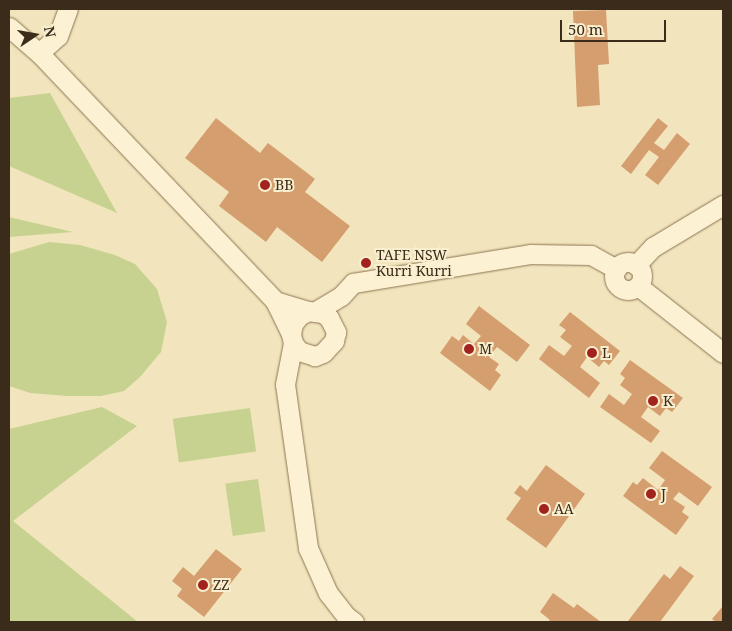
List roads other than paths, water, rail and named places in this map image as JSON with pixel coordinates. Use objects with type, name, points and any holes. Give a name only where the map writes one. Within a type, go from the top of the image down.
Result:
[{"type":"lane","points":[[39,53],[58,36],[68,9]]},
{"type":"lane","points":[[9,27],[39,53],[275,301],[297,344],[323,353],[330,348],[336,332],[334,324],[329,318],[312,311],[275,301]]},
{"type":"lane","points":[[636,265],[653,247],[723,205]]},
{"type":"lane","points":[[354,622],[346,616],[328,593],[308,548],[285,384],[288,368],[297,344],[293,324],[299,316],[341,296],[353,283],[530,254],[591,255],[616,269]]},
{"type":"lane","points":[[623,263],[636,265],[642,272],[638,286],[630,290],[621,289],[615,282],[616,269],[623,263]]},
{"type":"lane","points":[[638,286],[723,353]]},
{"type":"lane","points":[[334,324],[341,296]]},
{"type":"place","name":"BB","points":[[265,185]]},
{"type":"place","name":"TAFE NSW Kurri Kurri","points":[[366,263]]},
{"type":"place","name":"M","points":[[469,349]]},
{"type":"place","name":"L","points":[[592,353]]},
{"type":"place","name":"K","points":[[653,401]]},
{"type":"place","name":"J","points":[[651,494]]},
{"type":"place","name":"AA","points":[[544,509]]},
{"type":"place","name":"ZZ","points":[[203,585]]}]
